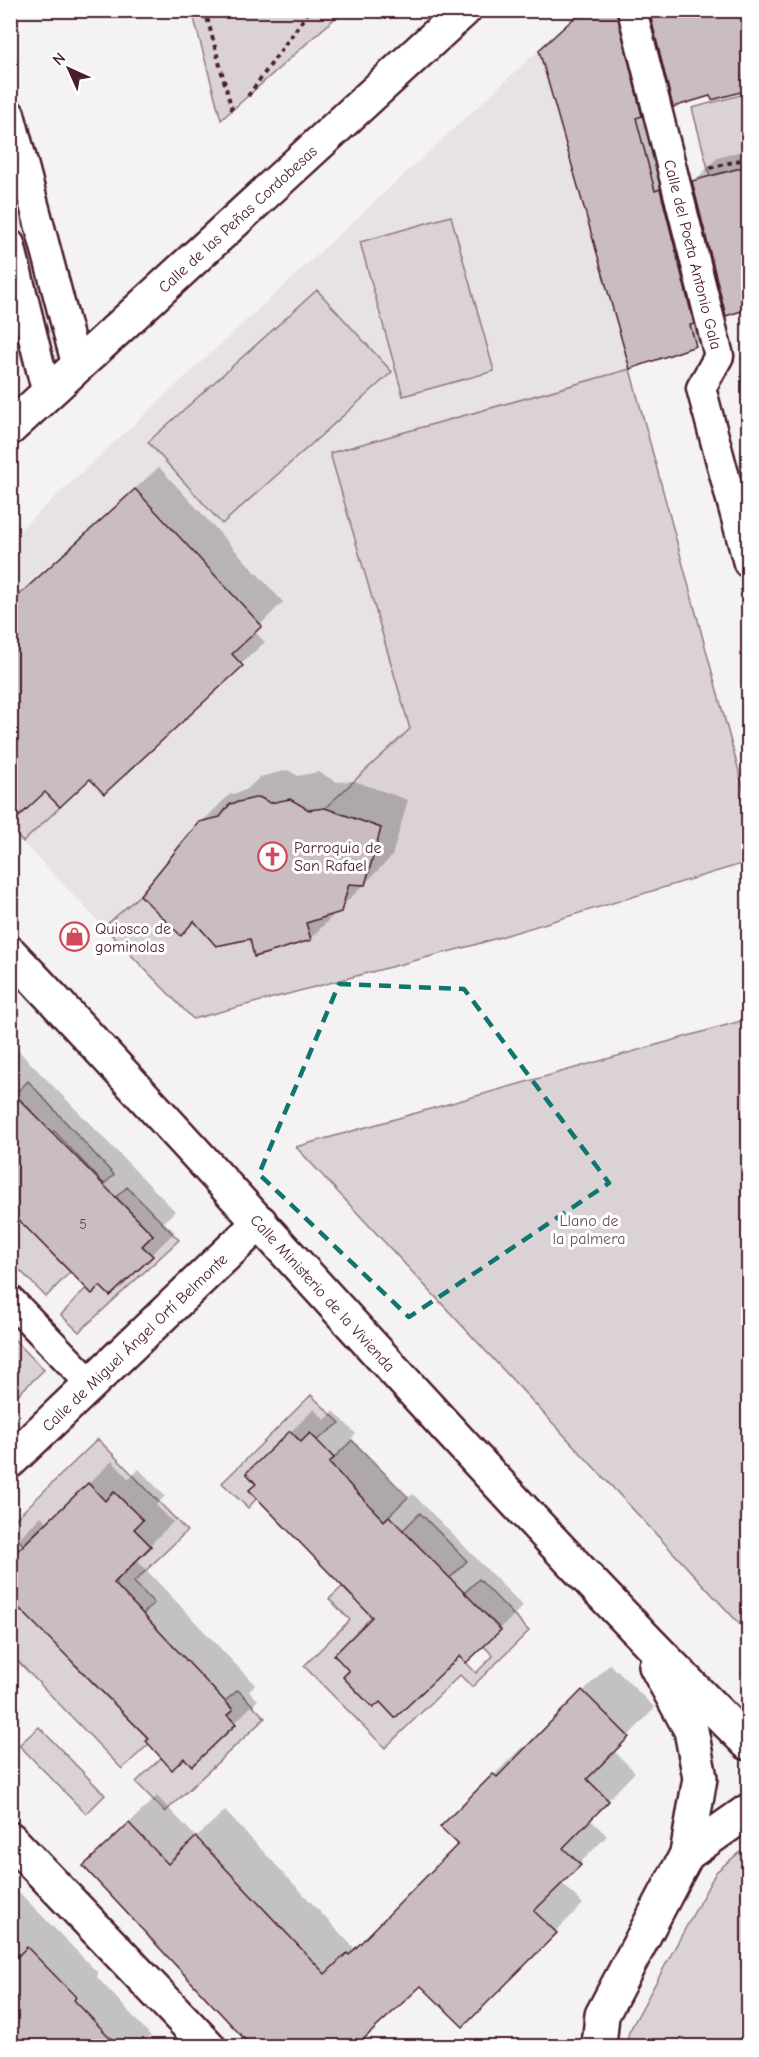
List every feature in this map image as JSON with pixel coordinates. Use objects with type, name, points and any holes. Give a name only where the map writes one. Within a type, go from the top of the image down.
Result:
[{"type":"street","name":"Calle de las Peñas Cordobesas","points":[[10,428],[464,10]]},
{"type":"street","name":"Calle del Poeta Antonio Gala","points":[[633,10],[719,356],[701,388],[748,563]]},
{"type":"street","points":[[10,114],[77,367]]},
{"type":"street","points":[[10,244],[47,394]]},
{"type":"street","name":"Calle Ministerio de la Vivienda","points":[[11,955],[260,1222],[635,1631],[748,1743]]},
{"type":"street","name":"Calle de Miguel Ángel Ortí Belmonte","points":[[10,1461],[260,1222]]},
{"type":"street","points":[[10,1300],[91,1384]]},
{"type":"street","name":"Calle Ministerio de la Vivienda","points":[[635,1631],[691,1730],[699,1778],[687,1854]]},
{"type":"street","points":[[599,2046],[602,2015],[687,1854],[748,1811]]},
{"type":"street","points":[[10,1839],[208,2046]]},
{"type":"path","points":[[205,10],[232,110]]},
{"type":"path","points":[[248,96],[310,10]]},
{"type":"highlighted area","points":[[339,984],[464,989],[609,1183],[409,1317],[259,1174]]},
{"type":"shaded area","points":[[539,50],[630,369],[330,453],[410,729],[325,808],[309,810],[290,799],[270,803],[259,797],[230,804],[220,817],[199,822],[140,895],[104,927],[11,830],[11,825],[27,809],[11,792],[11,538]]},
{"type":"green space","points":[[192,10],[343,11],[221,120]]},
{"type":"green space","points":[[748,93],[748,166],[710,176],[692,108]]},
{"type":"green space","points":[[451,216],[494,371],[403,396],[360,242]]},
{"type":"green space","points":[[317,290],[392,372],[222,524],[148,442]]},
{"type":"green space","points":[[630,369],[748,805],[748,862],[474,945],[193,1019],[104,927],[140,895],[181,935],[194,921],[216,946],[250,939],[255,957],[311,940],[306,923],[341,912],[349,884],[365,885],[381,828],[325,808],[410,729],[330,453]]},
{"type":"green space","points":[[11,754],[60,807],[23,842],[11,830],[11,825],[27,809],[11,792]]},
{"type":"green space","name":"Llano de la palmera","points":[[748,1019],[748,1633],[296,1147]]},
{"type":"green space","points":[[28,1081],[114,1175],[104,1184],[54,1131],[40,1141],[35,1115],[15,1094]]},
{"type":"green space","points":[[127,1187],[179,1240],[79,1332],[61,1315],[86,1288],[92,1294],[100,1286],[110,1296],[153,1256],[142,1246],[153,1235],[116,1197]]},
{"type":"green space","points":[[12,1213],[70,1272],[46,1297],[11,1261]]},
{"type":"green space","points":[[11,1336],[44,1370],[11,1401]]},
{"type":"green space","points":[[311,1395],[340,1423],[317,1440],[310,1434],[301,1442],[290,1431],[256,1484],[249,1490],[257,1498],[248,1508],[222,1483]]},
{"type":"green space","points":[[98,1439],[187,1531],[134,1582],[154,1603],[143,1614],[116,1603],[114,1583],[151,1547],[134,1529],[142,1520],[115,1492],[105,1501],[88,1483],[23,1545],[11,1531],[11,1523]]},
{"type":"green space","points":[[352,1440],[408,1497],[384,1521],[329,1463]]},
{"type":"green space","points":[[420,1513],[467,1561],[449,1579],[402,1531]]},
{"type":"green space","points":[[479,1579],[529,1631],[472,1687],[460,1675],[385,1748],[304,1666],[350,1620],[329,1599],[342,1587],[351,1596],[359,1589],[389,1581],[349,1671],[343,1677],[373,1708],[380,1702],[395,1718],[460,1656],[476,1673],[493,1656],[484,1646],[500,1630],[464,1593]]},
{"type":"green space","points":[[22,1609],[81,1654],[73,1663],[149,1739],[147,1741],[149,1744],[122,1769],[11,1654],[11,1621]]},
{"type":"green space","points":[[238,1690],[265,1718],[165,1812],[136,1782],[162,1757],[172,1769],[184,1758],[192,1765],[236,1725],[227,1715],[233,1709],[225,1701]]},
{"type":"green space","points":[[39,1727],[105,1795],[86,1814],[19,1745]]},
{"type":"green space","points":[[748,1849],[748,2046],[626,2046],[629,2032],[716,1872],[741,1851]]},
{"type":"building","points":[[583,10],[616,10],[642,116],[636,118],[655,191],[660,189],[694,324],[690,325],[696,346],[630,369],[539,50]]},
{"type":"building","points":[[649,10],[748,10],[748,90],[712,100],[710,96],[673,107]]},
{"type":"building","points":[[748,166],[748,309],[726,316],[692,181]]},
{"type":"building","points":[[135,489],[262,626],[232,654],[243,666],[104,794],[90,779],[60,807],[45,792],[10,825],[10,603]]},
{"type":"building","name":"Parroquia de San Rafael","points":[[259,797],[270,803],[290,799],[309,810],[325,808],[381,828],[365,885],[349,884],[341,912],[306,923],[311,940],[254,957],[250,939],[216,946],[194,921],[181,936],[140,895],[199,822],[220,817],[230,804]]},
{"type":"building","points":[[10,1090],[153,1235],[142,1246],[153,1256],[110,1296],[100,1286],[92,1294],[10,1211]]},
{"type":"building","points":[[290,1431],[301,1442],[310,1433],[334,1458],[329,1463],[384,1521],[389,1516],[501,1630],[466,1663],[460,1656],[395,1718],[380,1702],[373,1708],[343,1677],[349,1671],[334,1655],[372,1617],[249,1490],[256,1484],[246,1473]]},
{"type":"building","points":[[88,1483],[105,1501],[114,1492],[143,1520],[134,1529],[151,1546],[114,1583],[233,1710],[227,1715],[236,1724],[192,1766],[184,1758],[172,1770],[146,1741],[149,1739],[10,1599],[10,1558]]},
{"type":"building","points":[[582,1690],[629,1737],[587,1779],[609,1801],[563,1848],[581,1865],[534,1911],[557,1933],[463,2027],[421,1986],[356,2046],[251,2046],[83,1866],[129,1823],[168,1864],[196,1837],[325,1974],[347,1953],[349,1955],[458,1844],[440,1827],[493,1774],[497,1777]]},
{"type":"building","points":[[27,1947],[76,1997],[74,2000],[118,2046],[10,2046],[10,1964]]},
{"type":"place","name":"Parroquia de San Rafael","points":[[273,856]]},
{"type":"place","name":"Quiosco de gominolas","points":[[74,937]]}]
